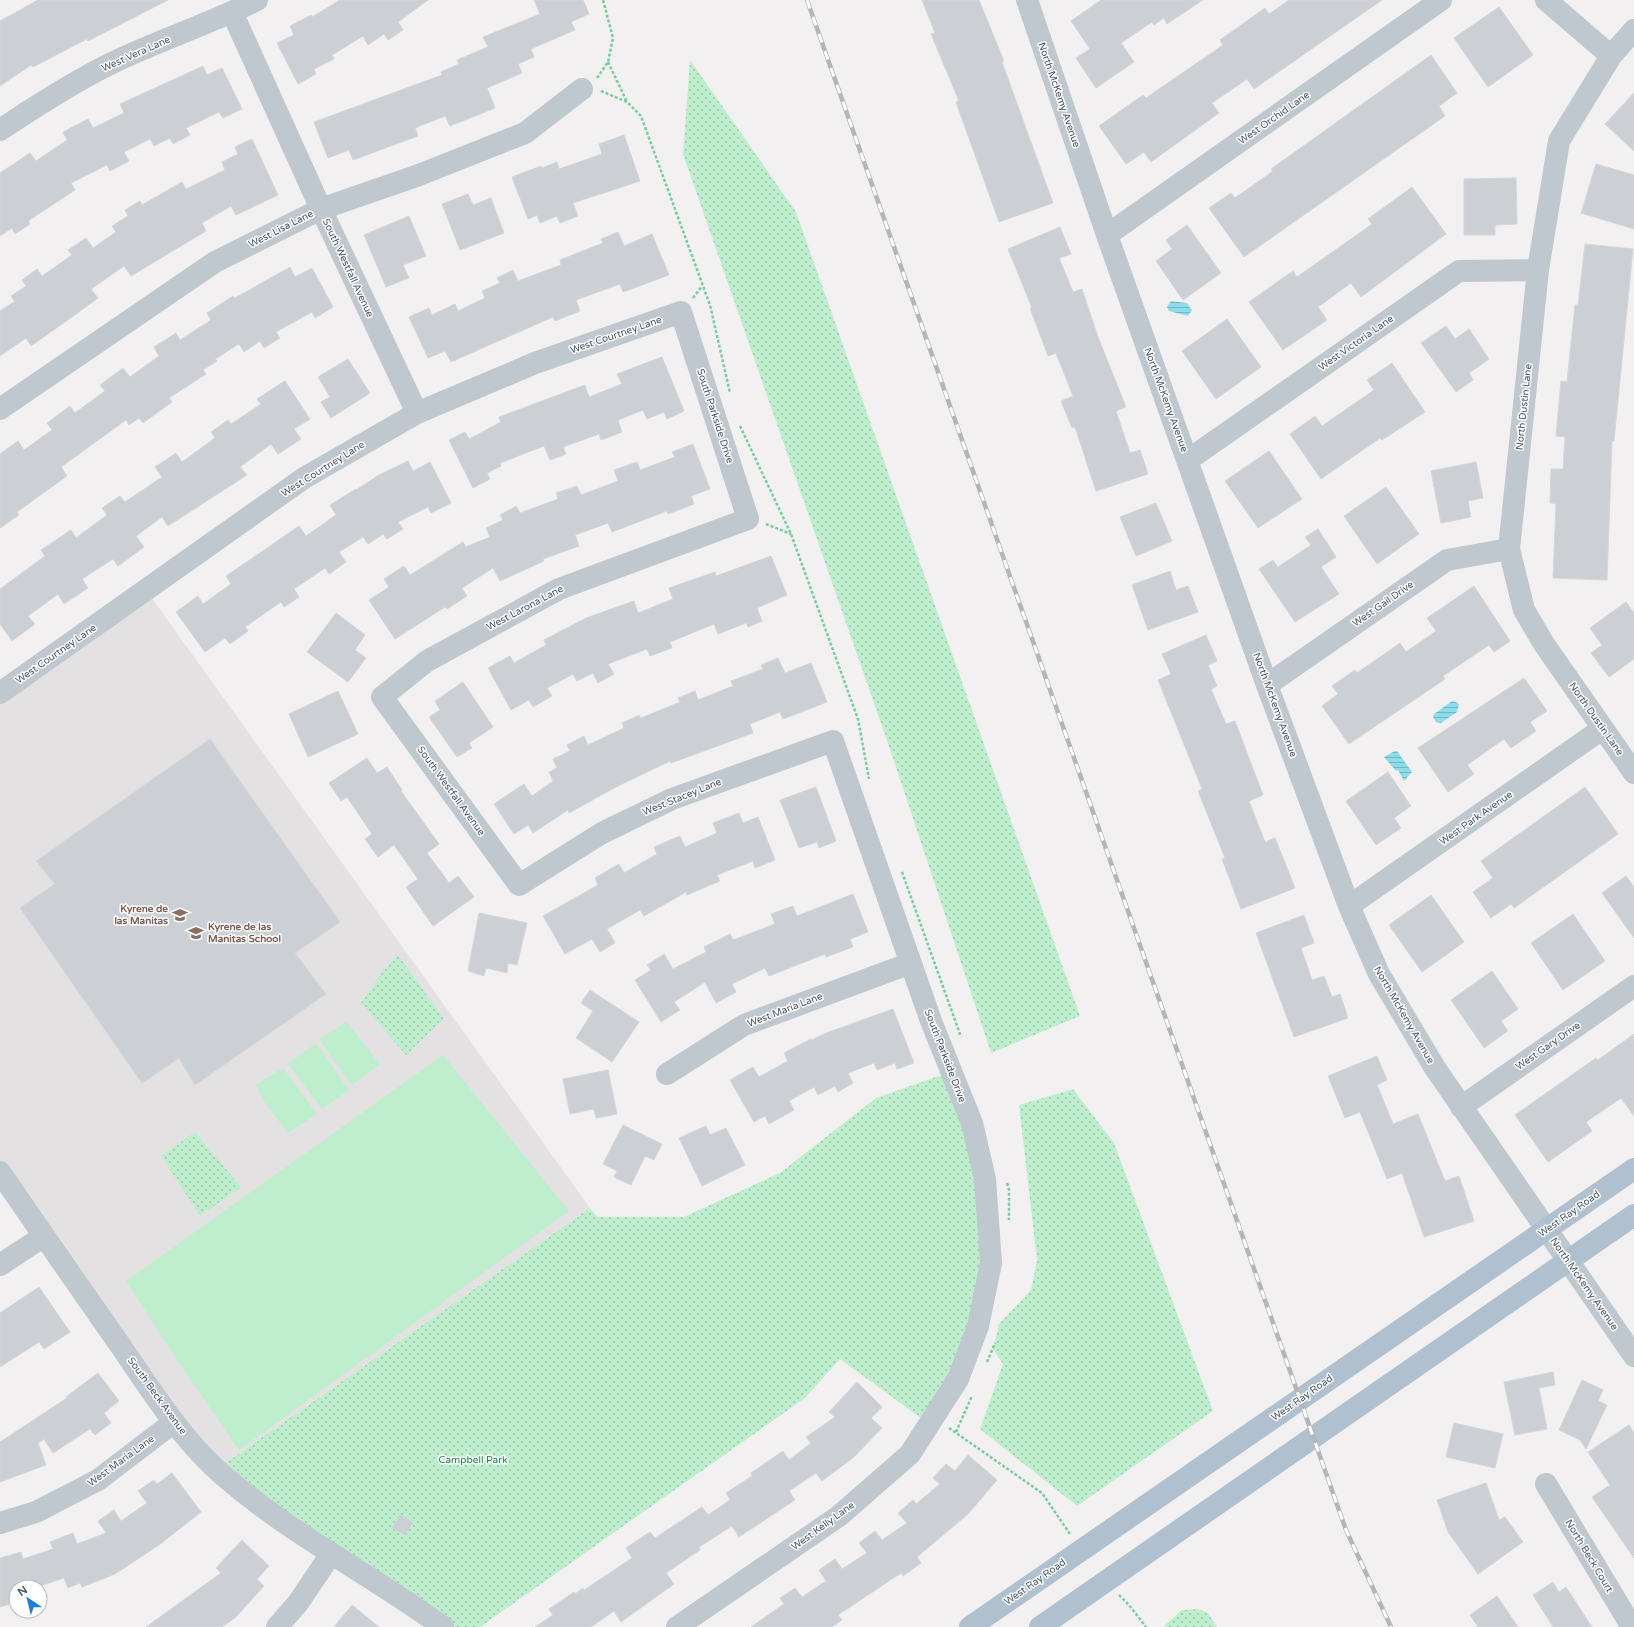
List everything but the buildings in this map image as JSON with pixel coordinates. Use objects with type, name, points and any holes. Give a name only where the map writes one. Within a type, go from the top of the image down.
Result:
[{"type":"main road","name":"West Ray Road","points":[[970,1627],[1634,1169]]},
{"type":"main road","points":[[1040,1627],[1634,1215]]},
{"type":"street","name":"West Vera Lane","points":[[0,130],[36,106],[112,63],[257,0]]},
{"type":"street","name":"West Orchid Lane","points":[[1107,235],[1441,0]]},
{"type":"street","points":[[1546,0],[1611,56]]},
{"type":"street","name":"North McKemy Avenue","points":[[1030,2],[1107,235],[1268,685],[1349,906],[1379,974],[1461,1107],[1634,1356]]},
{"type":"street","name":"South Westfall Avenue","points":[[232,12],[321,209],[417,413]]},
{"type":"street","name":"North Dustin Lane","points":[[1634,30],[1611,56],[1559,141],[1538,270],[1509,548],[1524,610],[1544,644],[1634,773]]},
{"type":"street","name":"West Lisa Lane","points":[[0,409],[215,262],[321,209],[420,175],[526,133],[582,89]]},
{"type":"street","name":"West Victoria Lane","points":[[1188,460],[1459,271],[1538,270]]},
{"type":"street","name":"West Courtney Lane","points":[[0,693],[304,478],[417,413],[535,363],[681,312]]},
{"type":"street","name":"South Parkside Drive","points":[[681,312],[748,519]]},
{"type":"street","name":"West Larona Lane","points":[[382,697],[427,661],[559,589],[748,519]]},
{"type":"street","name":"West Gail Drive","points":[[1268,685],[1447,560],[1509,548]]},
{"type":"street","name":"South Westfall Avenue","points":[[382,697],[519,886]]},
{"type":"street","name":"West Park Avenue","points":[[1349,906],[1602,729]]},
{"type":"street","name":"South Parkside Drive","points":[[833,741],[931,1021],[972,1123],[985,1179],[991,1263],[978,1326],[958,1379]]},
{"type":"street","name":"West Stacey Lane","points":[[519,886],[602,833],[672,799],[833,741]]},
{"type":"street","name":"West Maria Lane","points":[[667,1074],[744,1025],[911,963]]},
{"type":"street","name":"West Gary Drive","points":[[1461,1107],[1634,986]]},
{"type":"street","name":"South Beck Avenue","points":[[0,1172],[174,1422],[217,1469],[266,1509],[331,1554],[415,1607],[443,1627]]},
{"type":"street","points":[[0,1265],[44,1236]]},
{"type":"street","name":"West Kelly Lane","points":[[677,1627],[839,1516],[910,1454],[958,1379]]},
{"type":"street","name":"West Maria Lane","points":[[0,1522],[36,1512],[98,1480],[174,1422]]},
{"type":"street","name":"North Beck Court","points":[[1546,1484],[1632,1627]]},
{"type":"street","points":[[277,1627],[298,1603],[331,1554]]},
{"type":"path","points":[[582,89],[597,79],[608,62],[613,38],[603,0]]},
{"type":"path","points":[[608,62],[627,102]]},
{"type":"path","points":[[748,519],[766,524],[791,534]]},
{"type":"path","points":[[933,1417],[1042,1493],[1081,1550]]},
{"type":"path","points":[[1105,1582],[1129,1605],[1146,1627]]},
{"type":"shaded area","name":"Kyrene de las Manitas School","points":[[146,590],[590,1208],[217,1469],[0,1172],[0,693]]},
{"type":"green space","points":[[690,60],[796,212],[1080,1016],[991,1053],[892,755],[683,154]]},
{"type":"green space","points":[[398,955],[444,1019],[406,1055],[361,1003],[384,970]]},
{"type":"green space","points":[[347,1022],[380,1064],[352,1085],[319,1039]]},
{"type":"green space","points":[[316,1043],[349,1090],[322,1109],[288,1064]]},
{"type":"green space","points":[[443,1055],[569,1211],[239,1450],[177,1360],[126,1281]]},
{"type":"green space","points":[[283,1068],[317,1114],[288,1133],[265,1103],[256,1085]]},
{"type":"green space","name":"Campbell Park","points":[[950,1072],[972,1123],[991,1263],[929,1424],[840,1359],[805,1398],[480,1627],[443,1627],[217,1469],[590,1208],[597,1217],[684,1217],[780,1173],[876,1098]]},
{"type":"green space","points":[[1073,1089],[1114,1143],[1213,1411],[1077,1506],[980,1429],[1003,1364],[993,1349],[999,1324],[1031,1290],[1037,1260],[1019,1105]]},
{"type":"green space","points":[[195,1132],[241,1187],[200,1216],[161,1156]]},
{"type":"green space","points":[[1198,1609],[1208,1613],[1217,1627],[1163,1627],[1182,1610]]},
{"type":"water","points":[[1171,301],[1187,303],[1192,310],[1188,316],[1169,311],[1167,307]]},
{"type":"water","points":[[1452,701],[1459,704],[1457,712],[1441,723],[1436,722],[1433,717],[1434,714]]},
{"type":"water","points":[[1397,751],[1412,772],[1404,781],[1398,770],[1396,771],[1384,757]]},
{"type":"railway","points":[[807,0],[1346,1530],[1391,1627]]},
{"type":"place","name":"Kyrene de las Manitas","points":[[180,915]]},
{"type":"place","name":"Kyrene de las Manitas School","points":[[196,933]]}]
